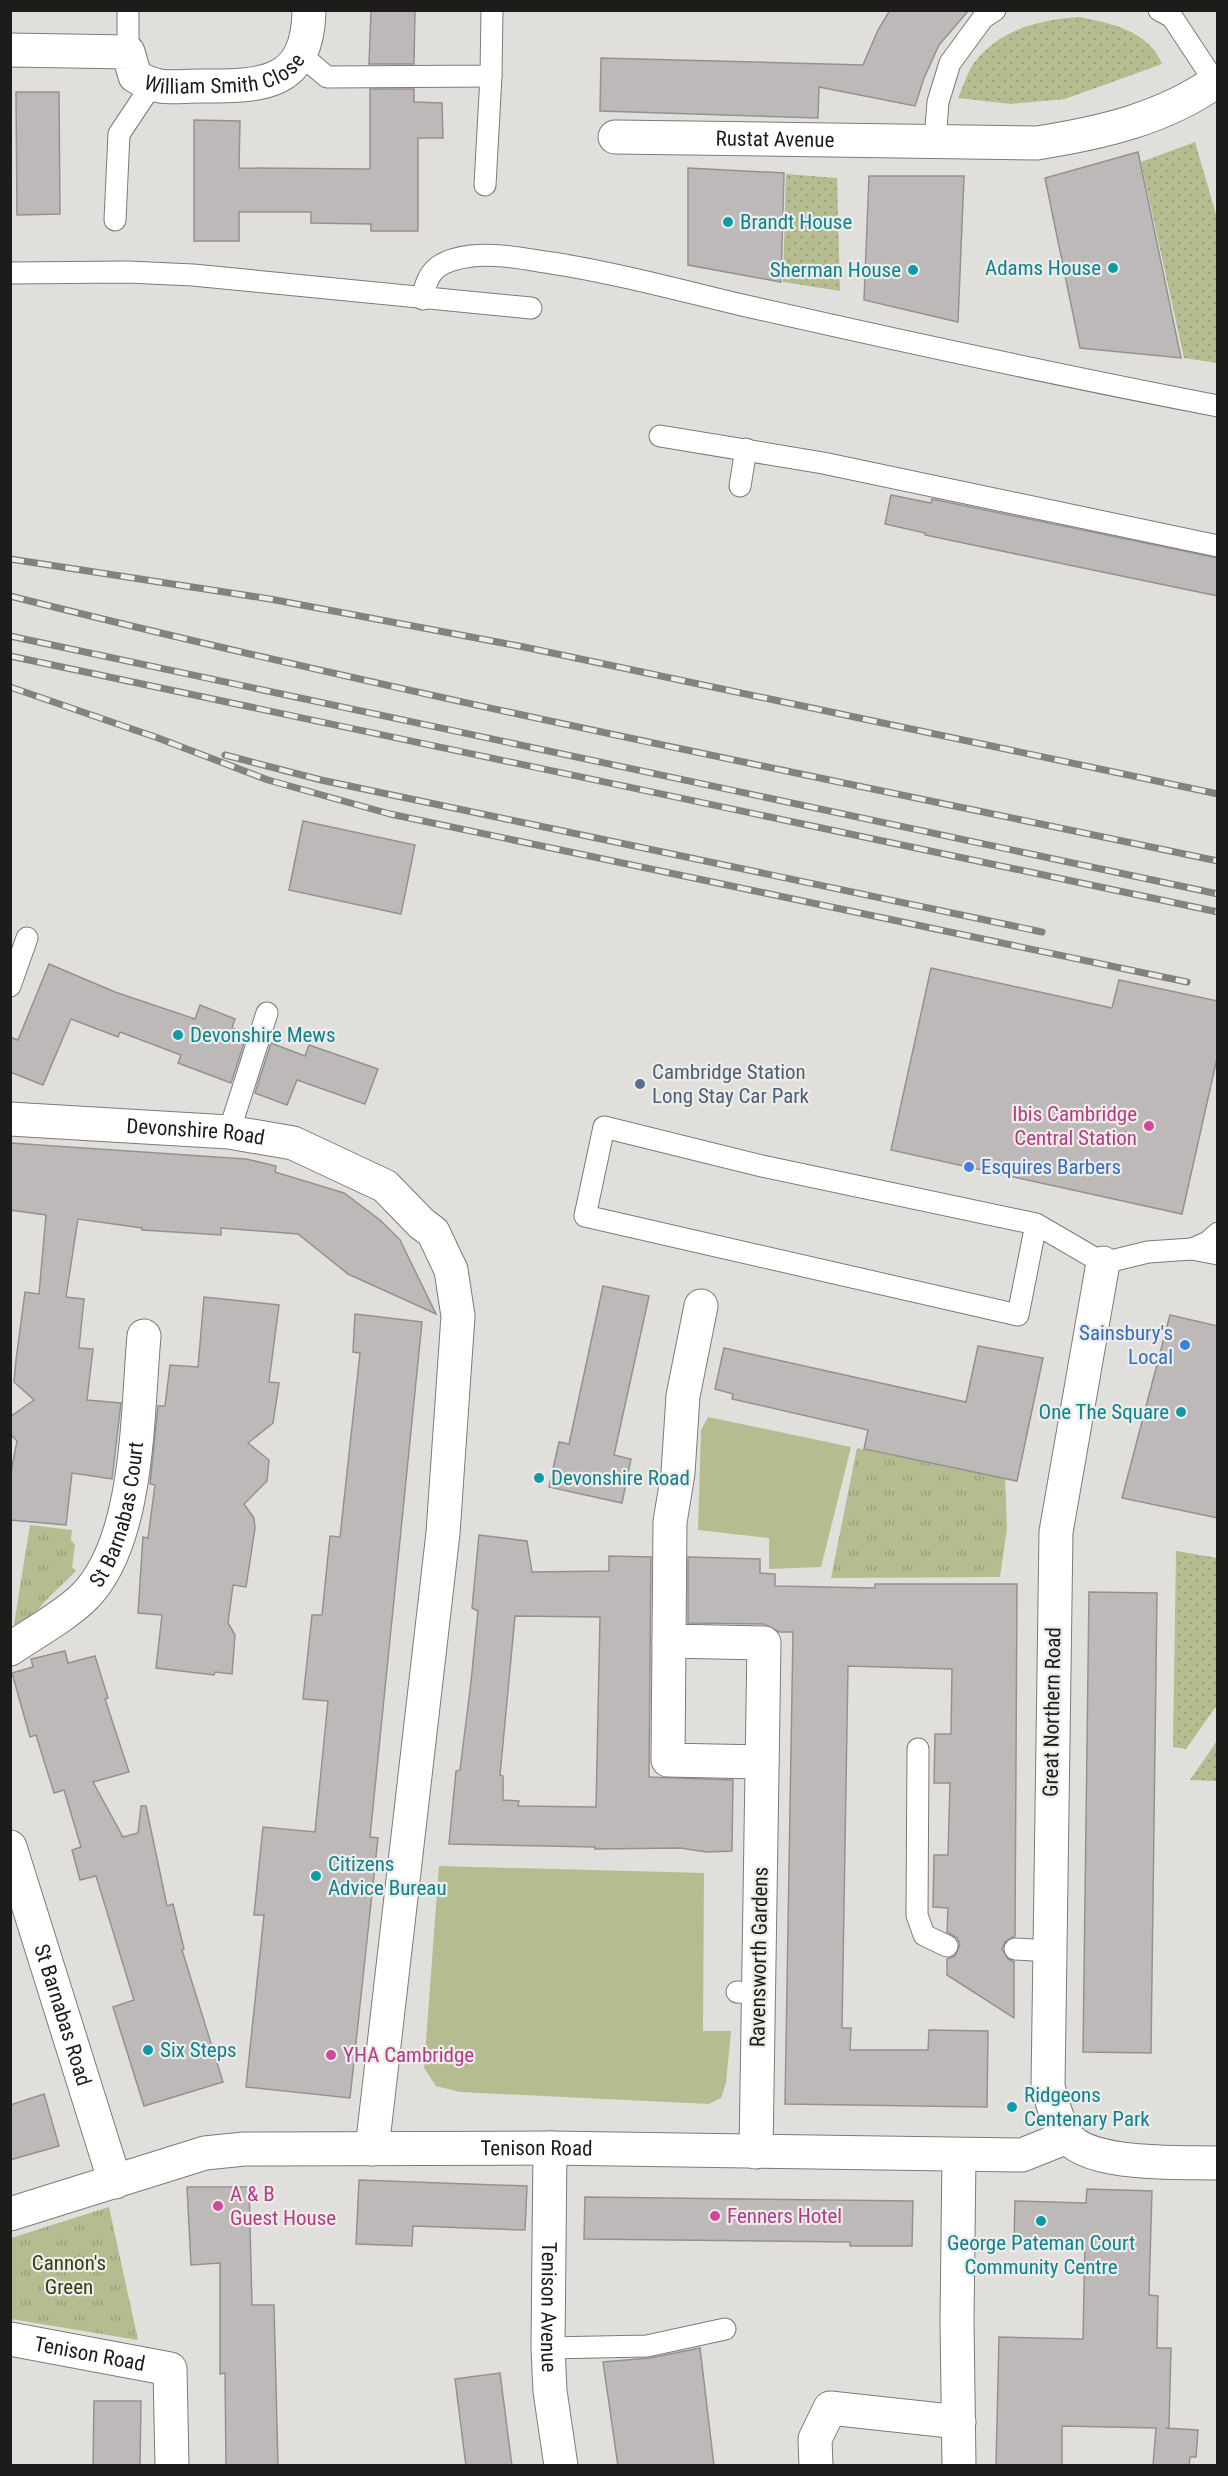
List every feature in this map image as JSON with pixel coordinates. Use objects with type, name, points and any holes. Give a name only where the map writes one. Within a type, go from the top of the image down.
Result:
[{"type":"street","name":"William Smith Close","points":[[10,50],[128,52],[135,76],[151,86],[260,84],[290,69],[301,55],[309,37],[309,10]]},
{"type":"street","name":"Rustat Avenue","points":[[615,137],[1037,143],[1095,134],[1155,115],[1216,81]]},
{"type":"street","name":"Devonshire Road","points":[[10,1119],[229,1132],[293,1143],[386,1186],[422,1224],[433,1232],[451,1270],[458,1316],[443,1533],[372,2150]]},
{"type":"street","name":"Great Northern Road","points":[[1077,2144],[1048,2087],[1056,1532],[1102,1263]]},
{"type":"street","points":[[701,1306],[683,1396],[678,1473],[670,1522],[668,1760],[762,1762]]},
{"type":"street","name":"St Barnabas Court","points":[[10,1649],[85,1596],[108,1562],[128,1506],[144,1336]]},
{"type":"street","name":"Ravensworth Gardens","points":[[669,1641],[764,1643],[762,1762],[748,1992],[756,2152]]},
{"type":"street","name":"St Barnabas Road","points":[[10,1847],[115,2182]]},
{"type":"street","name":"Tenison Road","points":[[10,2214],[205,2153],[244,2149],[550,2148],[959,2156],[1022,2155],[1077,2144]]},
{"type":"street","points":[[1077,2144],[1108,2158],[1218,2163]]},
{"type":"street","name":"Tenison Avenue","points":[[550,2148],[548,2348],[561,2466]]},
{"type":"street","points":[[959,2156],[957,2320],[959,2466]]},
{"type":"street","name":"Tenison Road","points":[[10,2339],[170,2369],[172,2466]]},
{"type":"street","points":[[816,2466],[815,2439],[830,2408],[959,2422]]},
{"type":"lane","points":[[128,10],[128,52]]},
{"type":"lane","points":[[485,185],[492,10]]},
{"type":"lane","points":[[935,140],[938,102],[950,63],[983,18],[995,10]]},
{"type":"lane","name":"Rustat Avenue","points":[[1159,10],[1172,17],[1216,81]]},
{"type":"lane","points":[[301,55],[327,77],[491,76]]},
{"type":"lane","points":[[115,220],[119,134],[151,86]]},
{"type":"lane","points":[[423,299],[425,282],[435,267],[453,259],[472,256],[509,256],[592,270],[996,363],[1218,406]]},
{"type":"lane","points":[[10,273],[117,272],[193,275],[263,280],[423,299],[531,308]]},
{"type":"lane","points":[[660,436],[823,463],[1218,546]]},
{"type":"lane","points":[[740,486],[746,449]]},
{"type":"lane","points":[[10,986],[27,938]]},
{"type":"lane","points":[[229,1132],[267,1013]]},
{"type":"lane","points":[[1036,1224],[1018,1315],[585,1216],[604,1127],[762,1166],[1036,1224],[1102,1263],[1148,1252],[1192,1249],[1218,1254]]},
{"type":"lane","points":[[1192,1249],[1208,1242],[1218,1233]]},
{"type":"lane","points":[[918,1749],[916,1914],[924,1935],[947,1946]]},
{"type":"lane","points":[[1015,1949],[1050,1951]]},
{"type":"lane","points":[[548,2348],[647,2346],[725,2329]]},
{"type":"green space","points":[[1079,17],[1128,30],[1148,44],[1162,64],[1065,99],[1011,104],[958,98],[974,63],[996,42],[1021,28]]},
{"type":"green space","points":[[1195,142],[1217,218],[1217,363],[1184,358],[1141,162]]},
{"type":"green space","points":[[786,174],[837,178],[840,291],[783,282]]},
{"type":"green space","points":[[708,1417],[851,1447],[821,1567],[769,1569],[769,1538],[698,1530],[701,1430]]},
{"type":"green space","points":[[857,1448],[1005,1479],[1007,1528],[1000,1577],[831,1578]]},
{"type":"green space","points":[[30,1525],[72,1530],[71,1540],[75,1545],[72,1567],[76,1571],[44,1602],[23,1630],[14,1624]]},
{"type":"green space","points":[[1176,1551],[1218,1558],[1217,1705],[1186,1749],[1173,1747]]},
{"type":"green space","points":[[1217,1741],[1217,1781],[1190,1780]]},
{"type":"green space","points":[[439,1866],[704,1873],[703,2031],[731,2031],[726,2083],[721,2098],[709,2104],[460,2092],[436,2086],[424,2068]]},
{"type":"green space","name":"Cannon's Green","points":[[109,2207],[138,2340],[11,2319],[11,2238]]},
{"type":"building","points":[[371,10],[415,10],[414,64],[369,64]]},
{"type":"building","points":[[890,10],[969,10],[939,45],[924,78],[915,106],[819,87],[818,118],[600,111],[601,58],[863,65],[878,30]]},
{"type":"building","points":[[370,89],[414,89],[414,102],[442,103],[443,138],[418,138],[418,231],[371,231],[371,224],[311,223],[311,212],[239,212],[239,241],[194,241],[194,120],[240,121],[239,168],[370,169]]},
{"type":"building","points":[[16,92],[59,92],[60,214],[17,215]]},
{"type":"building","name":"Adams House","points":[[1138,152],[1181,358],[1080,348],[1045,178]]},
{"type":"building","name":"Brandt House","points":[[688,168],[784,173],[781,282],[688,265]]},
{"type":"building","name":"Sherman House","points":[[869,176],[964,176],[958,322],[864,300]]},
{"type":"building","points":[[891,495],[931,503],[932,499],[1218,558],[1218,596],[925,535],[925,533],[885,524]]},
{"type":"building","points":[[303,821],[415,845],[401,914],[289,890]]},
{"type":"building","name":"Devonshire Mews","points":[[49,964],[115,992],[195,1019],[200,1005],[235,1019],[232,1028],[247,1034],[231,1083],[178,1063],[181,1055],[120,1032],[118,1037],[71,1019],[43,1085],[10,1072],[10,1037],[18,1040]]},
{"type":"building","points":[[931,968],[1112,1008],[1119,980],[1218,1001],[1218,1054],[1182,1214],[891,1150]]},
{"type":"building","points":[[271,1043],[305,1056],[309,1045],[378,1069],[365,1104],[297,1080],[287,1105],[255,1093]]},
{"type":"building","points":[[10,1143],[246,1159],[276,1166],[275,1172],[344,1193],[380,1220],[400,1240],[436,1314],[348,1274],[298,1234],[221,1228],[221,1235],[142,1230],[142,1228],[78,1219],[66,1297],[84,1299],[79,1348],[93,1349],[87,1400],[121,1403],[112,1479],[72,1473],[66,1525],[10,1520],[10,1477],[17,1441],[10,1434],[10,1417],[34,1400],[14,1382],[16,1360],[25,1292],[39,1294],[46,1215],[10,1210]]},
{"type":"building","points":[[603,1286],[649,1296],[614,1455],[631,1459],[622,1503],[549,1487],[559,1442],[569,1444]]},
{"type":"building","points":[[204,1297],[279,1305],[269,1382],[279,1383],[273,1423],[248,1443],[269,1460],[267,1481],[244,1504],[254,1518],[255,1528],[246,1587],[233,1585],[228,1623],[235,1635],[232,1674],[215,1672],[214,1675],[156,1668],[162,1615],[138,1613],[143,1537],[148,1538],[155,1485],[150,1484],[158,1406],[165,1406],[170,1365],[198,1367]]},
{"type":"building","points":[[355,1314],[422,1322],[370,1837],[378,1838],[350,2098],[246,2087],[264,1915],[254,1915],[263,1827],[315,1832],[328,1701],[303,1699],[312,1615],[322,1615],[330,1536],[340,1537],[360,1353],[353,1352]]},
{"type":"building","name":"One The Square","points":[[1170,1315],[1218,1326],[1218,1518],[1122,1498]]},
{"type":"building","points":[[978,1346],[1043,1358],[1017,1481],[864,1449],[868,1430],[732,1399],[733,1394],[715,1389],[724,1348],[966,1402]]},
{"type":"building","points":[[479,1535],[527,1541],[532,1572],[609,1571],[609,1556],[651,1557],[649,1777],[733,1780],[732,1851],[449,1844],[456,1771],[460,1770],[478,1611],[472,1608]],"holes":[[[515,1616],[600,1617],[596,1807],[518,1806],[519,1801],[503,1800],[503,1776],[500,1775]]]},
{"type":"building","points":[[688,1557],[760,1559],[760,1573],[775,1574],[775,1586],[875,1588],[875,1584],[1017,1584],[1015,1936],[1005,1942],[1002,1949],[1008,1959],[1014,1962],[1014,2018],[947,1975],[947,1959],[955,1956],[960,1944],[957,1938],[947,1932],[948,1908],[933,1907],[934,1855],[948,1855],[950,1783],[934,1783],[935,1734],[951,1734],[952,1669],[848,1666],[842,2028],[851,2028],[850,2050],[928,2050],[929,2030],[988,2031],[987,2107],[785,2104],[793,1632],[779,1632],[764,1624],[688,1623]]},
{"type":"building","points":[[1089,1592],[1157,1593],[1151,2053],[1083,2052]]},
{"type":"building","points":[[65,1651],[68,1663],[95,1656],[108,1698],[105,1699],[129,1772],[93,1782],[123,1837],[138,1833],[141,1806],[146,1806],[167,1906],[173,1904],[184,1949],[182,1950],[223,2082],[144,2106],[113,2007],[134,2000],[96,1876],[80,1880],[72,1850],[81,1847],[64,1790],[54,1793],[36,1735],[30,1737],[12,1673],[33,1667],[31,1659]]},
{"type":"building","points":[[44,2094],[59,2146],[10,2160],[10,2105]]},
{"type":"building","points":[[359,2180],[527,2186],[525,2230],[413,2226],[412,2246],[356,2244]]},
{"type":"building","points":[[187,2187],[249,2187],[252,2305],[274,2305],[278,2466],[226,2466],[225,2373],[220,2374],[220,2263],[191,2265]]},
{"type":"building","points":[[1087,2189],[1152,2191],[1149,2295],[1158,2296],[1157,2348],[1171,2348],[1169,2428],[1165,2428],[1198,2430],[1196,2457],[1190,2457],[1189,2466],[1153,2466],[1156,2428],[1062,2426],[1062,2466],[996,2466],[999,2337],[1083,2339],[1085,2242],[1014,2240],[1015,2201],[1086,2203]]},
{"type":"building","points":[[585,2197],[913,2201],[912,2246],[850,2246],[850,2242],[584,2239]]},
{"type":"building","points":[[700,2348],[714,2466],[618,2466],[603,2362],[650,2358]]},
{"type":"building","points":[[500,2373],[512,2466],[466,2466],[455,2379]]},
{"type":"building","points":[[94,2401],[141,2401],[140,2466],[93,2466]]},
{"type":"railway","points":[[10,559],[270,599],[524,647],[1218,794]]},
{"type":"railway","points":[[10,596],[462,702],[1218,861]]},
{"type":"railway","points":[[10,636],[1218,894]]},
{"type":"railway","points":[[10,656],[1218,912]]},
{"type":"railway","points":[[10,687],[158,738],[268,780],[390,814],[1187,982]]},
{"type":"railway","points":[[225,755],[321,780],[1042,932]]},
{"type":"place","name":"Brandt House","points":[[728,222]]},
{"type":"place","name":"Adams House","points":[[1113,268]]},
{"type":"place","name":"Sherman House","points":[[913,270]]},
{"type":"place","name":"Devonshire Mews","points":[[178,1035]]},
{"type":"place","name":"Cambridge Station Long Stay Car Park","points":[[640,1084]]},
{"type":"place","name":"Ibis Cambridge Central Station","points":[[1149,1126]]},
{"type":"place","name":"Esquires Barbers","points":[[969,1167]]},
{"type":"place","name":"Sainsbury's Local","points":[[1185,1345]]},
{"type":"place","name":"One The Square","points":[[1181,1412]]},
{"type":"place","name":"Devonshire Road","points":[[539,1478]]},
{"type":"place","name":"Citizens Advice Bureau","points":[[316,1876]]},
{"type":"place","name":"Six Steps","points":[[148,2050]]},
{"type":"place","name":"YHA Cambridge","points":[[331,2055]]},
{"type":"place","name":"Ridgeons Centenary Park","points":[[1012,2107]]},
{"type":"place","name":"A & B Guest House","points":[[218,2206]]},
{"type":"place","name":"Fenners Hotel","points":[[715,2216]]},
{"type":"place","name":"George Pateman Court Community Centre","points":[[1041,2221]]}]
